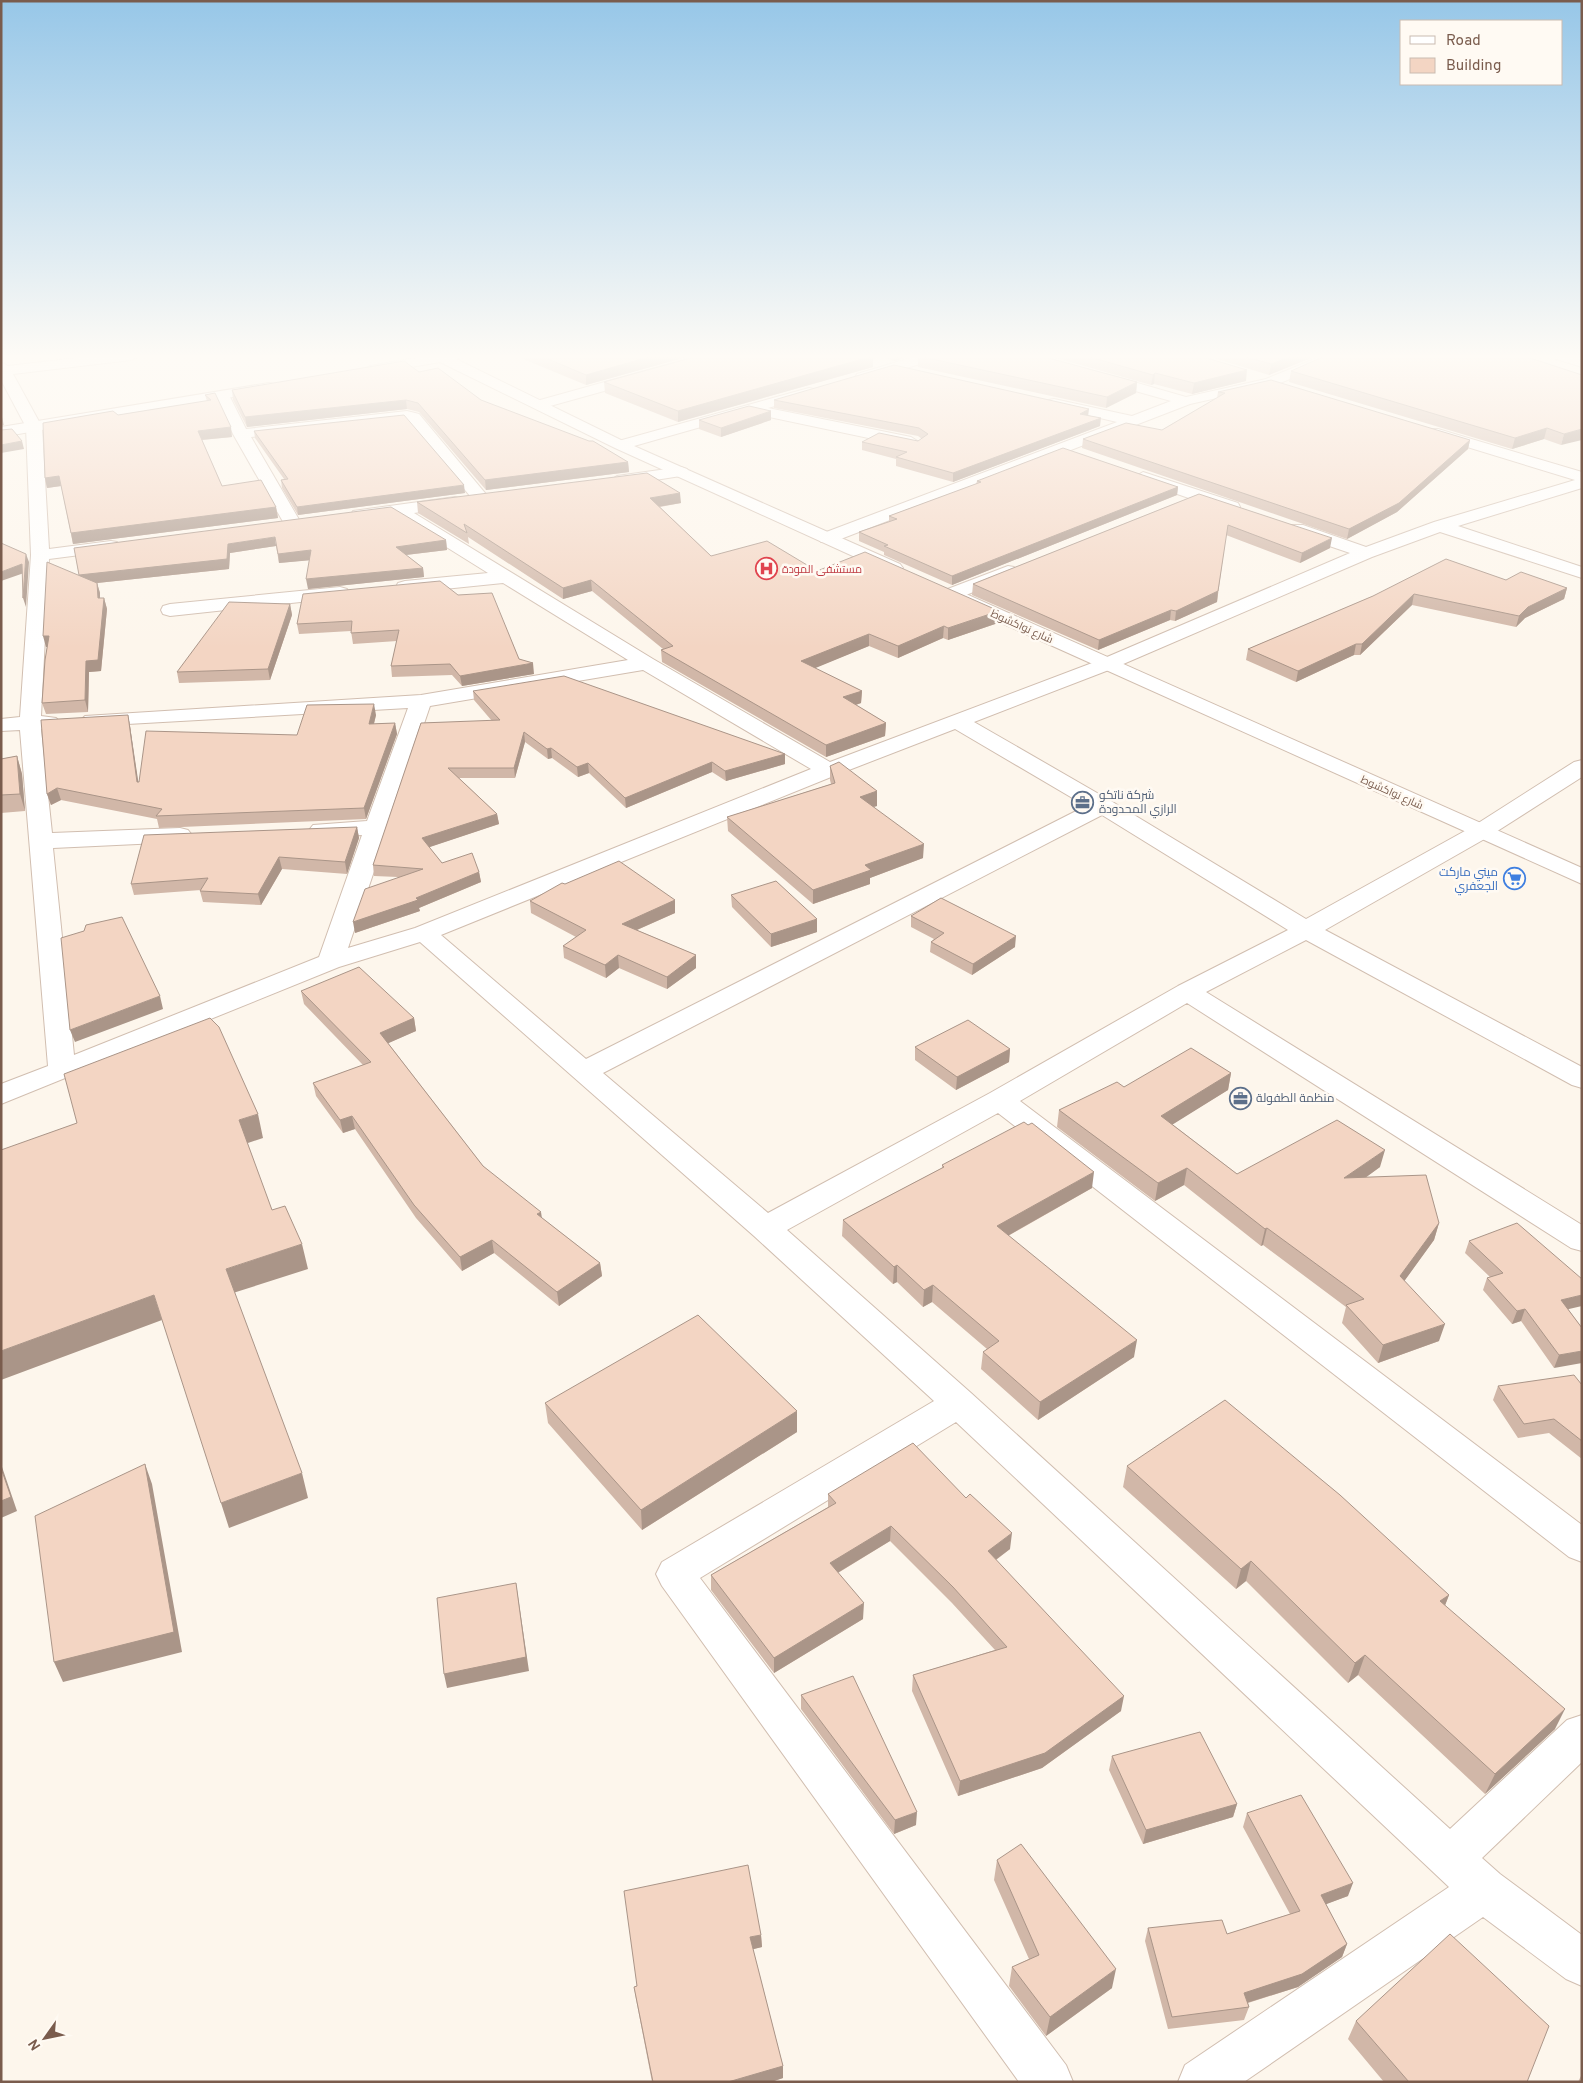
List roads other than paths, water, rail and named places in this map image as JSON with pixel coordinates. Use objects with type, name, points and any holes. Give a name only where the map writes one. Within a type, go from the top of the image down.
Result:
[{"type":"street","points":[[35,453],[40,555],[30,723],[62,1071]]},
{"type":"street","points":[[252,453],[292,523]]},
{"type":"street","points":[[444,453],[482,499]]},
{"type":"street","points":[[639,453],[907,574]]},
{"type":"street","points":[[827,538],[1047,453]]},
{"type":"street","points":[[1075,453],[1088,458]]},
{"type":"street","points":[[1504,453],[1582,477]]},
{"type":"street","points":[[1124,470],[1244,511]]},
{"type":"street","points":[[605,482],[681,472]]},
{"type":"street","points":[[1,1095],[330,962],[424,934],[828,770],[1107,664],[1366,553],[1440,526],[1582,483]]},
{"type":"street","points":[[1170,506],[1197,495]]},
{"type":"street","points":[[340,517],[501,496]]},
{"type":"street","points":[[398,510],[646,662],[828,770]]},
{"type":"street","points":[[273,526],[312,521]]},
{"type":"street","points":[[1282,524],[1366,553]]},
{"type":"street","points":[[1440,526],[1582,573]]},
{"type":"street","points":[[40,555],[128,544]]},
{"type":"street","points":[[952,594],[1024,565]]},
{"type":"street","points":[[388,589],[508,577]]},
{"type":"street","name":"شارع نواكشوط","points":[[934,586],[1582,877]]},
{"type":"street","points":[[170,610],[359,592]]},
{"type":"street","points":[[1,725],[421,701],[646,662]]},
{"type":"street","points":[[330,962],[421,701]]},
{"type":"street","points":[[957,721],[1103,806],[1306,930],[1582,1079]]},
{"type":"street","points":[[765,1228],[1000,1100],[1186,992],[1306,930],[1480,832],[1582,767]]},
{"type":"street","points":[[584,1071],[1103,806]]},
{"type":"street","points":[[298,831],[377,828]]},
{"type":"street","points":[[41,841],[199,835]]},
{"type":"street","points":[[424,934],[765,1228],[959,1403],[1484,1890],[1582,1963]]},
{"type":"street","points":[[1186,992],[1582,1240]]},
{"type":"street","points":[[1000,1100],[1582,1546]]},
{"type":"street","points":[[959,1403],[675,1574],[1049,2082]]},
{"type":"street","points":[[1450,1859],[1582,1734]]},
{"type":"street","points":[[1202,2082],[1484,1890]]},
{"type":"place","name":"مستشفى المودة","points":[[766,569]]},
{"type":"place","name":"شركة ناتكو الرازي المحدودة","points":[[1083,802]]},
{"type":"place","name":"ميني ماركت الجعفري","points":[[1514,879]]},
{"type":"place","name":"منظمة الطفولة","points":[[1240,1098]]}]
